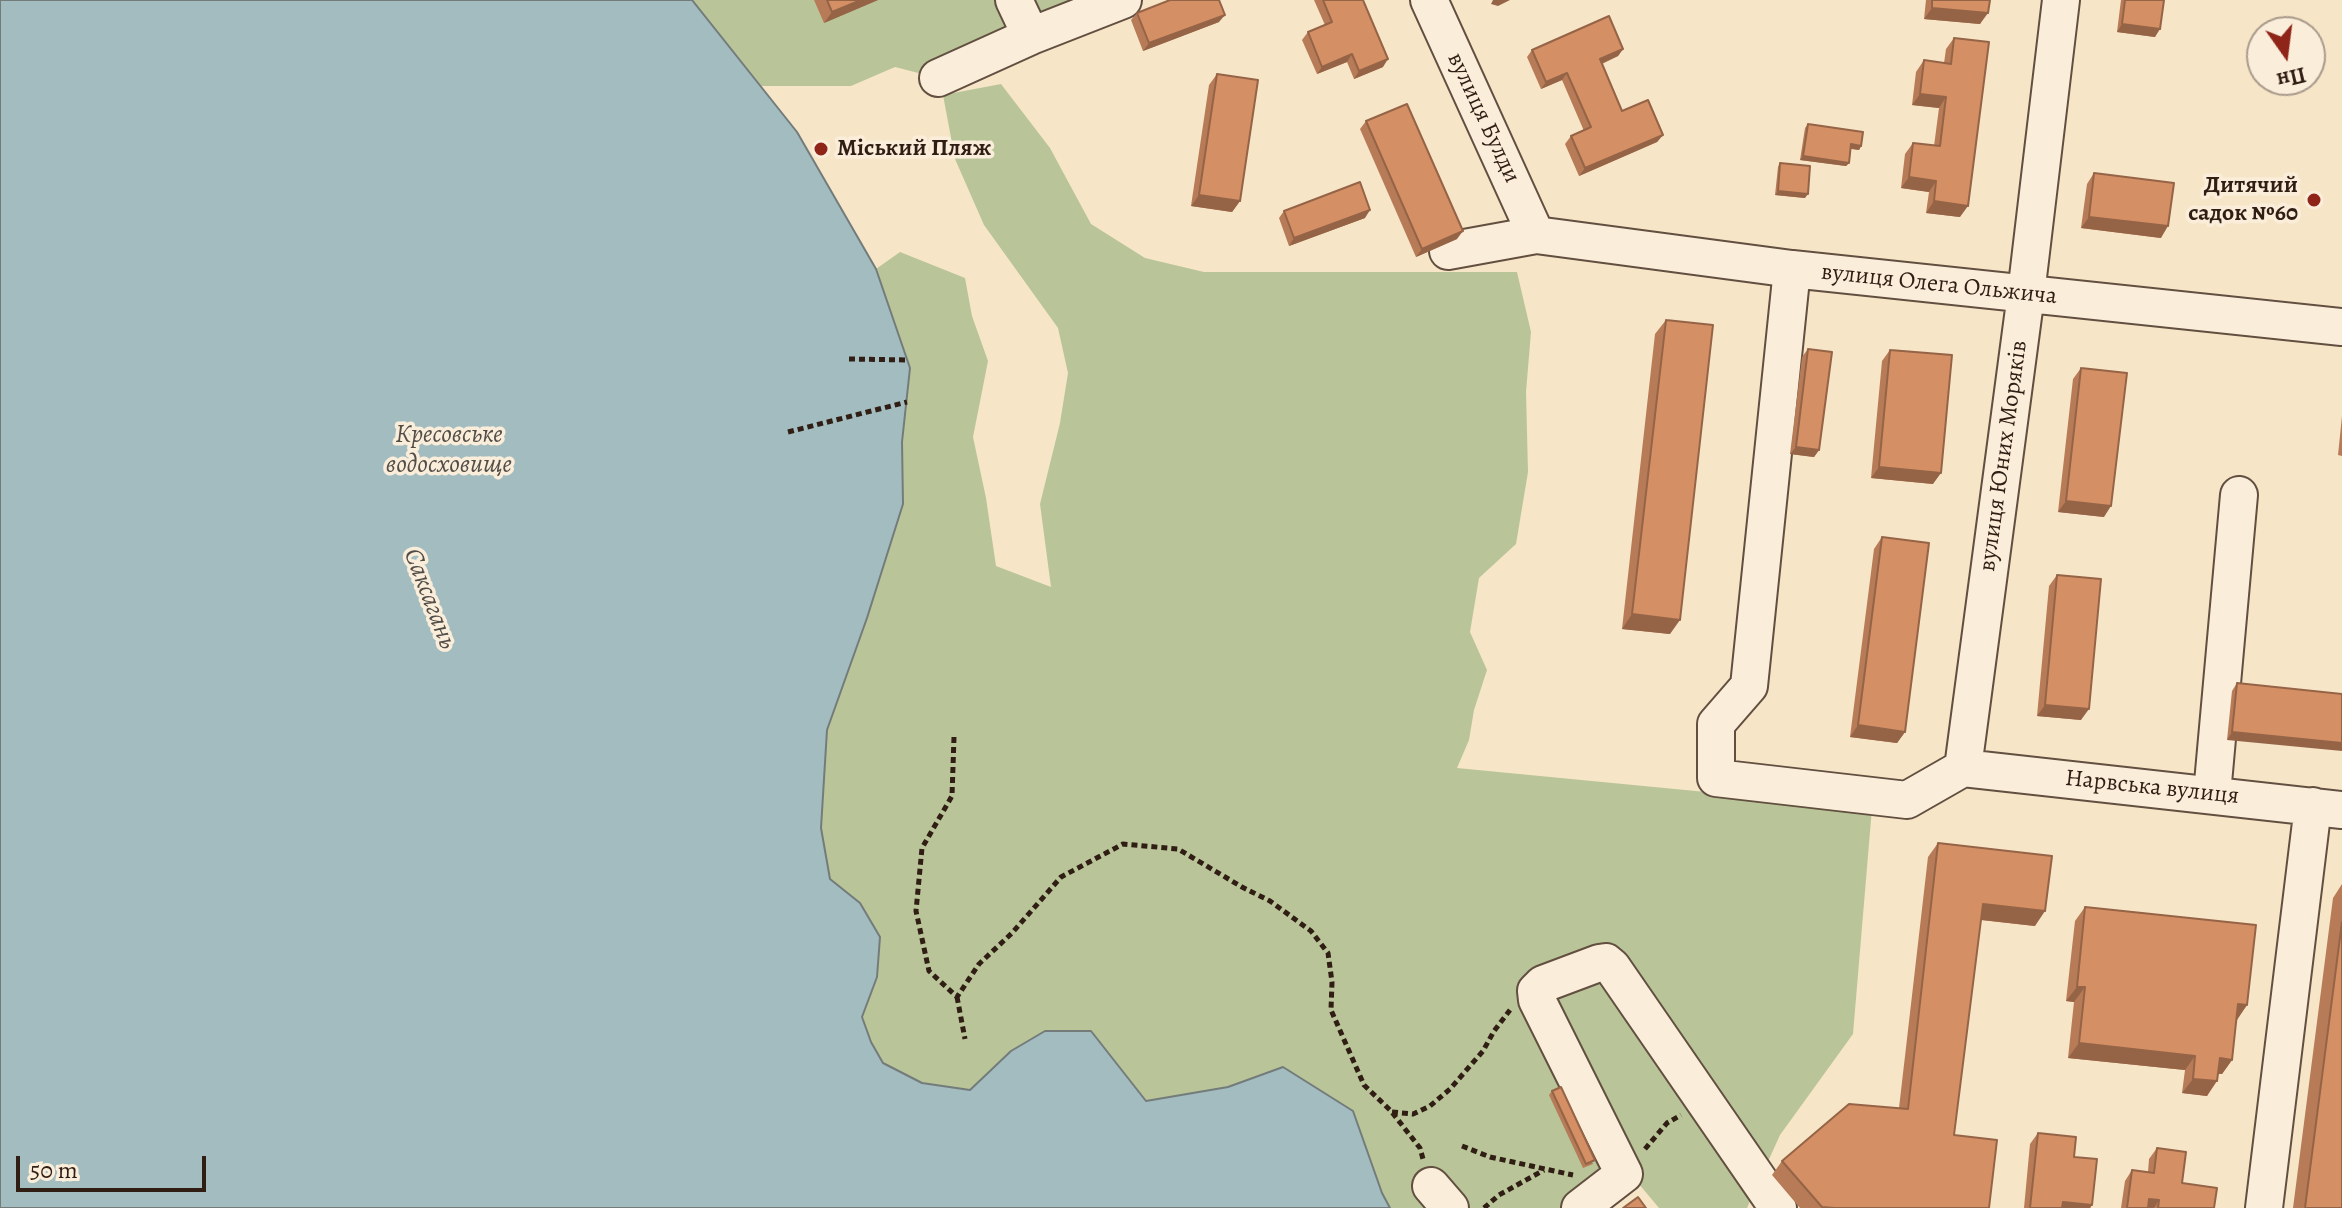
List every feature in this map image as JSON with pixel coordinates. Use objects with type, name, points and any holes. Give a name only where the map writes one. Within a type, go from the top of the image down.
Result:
[{"type":"street","points":[[1014,0],[1031,36]]},
{"type":"street","points":[[938,78],[1031,36],[1123,0]]},
{"type":"street","name":"вулиця Булди","points":[[1429,0],[1536,235]]},
{"type":"street","name":"вулиця Юних Моряків","points":[[1963,768],[2026,294],[2061,0]]},
{"type":"street","name":"вулиця Олега Ольжича","points":[[1448,251],[1536,235],[1792,269],[2342,327]]},
{"type":"street","points":[[1792,269],[1749,686],[1716,724],[1716,778],[1907,800],[1963,768]]},
{"type":"street","points":[[2212,794],[2239,495]]},
{"type":"street","name":"Нарвська вулиця","points":[[1963,768],[2328,808]]},
{"type":"street","points":[[2264,1208],[2328,808]]},
{"type":"street","points":[[1580,1208],[1617,1176],[1537,1000],[1536,991],[1543,984],[1606,962],[1778,1208]]},
{"type":"path","points":[[849,359],[908,360]]},
{"type":"path","points":[[788,432],[907,402]]},
{"type":"path","points":[[954,737],[952,796],[922,848],[916,911],[929,971],[957,997],[965,1039]]},
{"type":"path","points":[[957,997],[979,964],[1012,933],[1061,877],[1123,844],[1178,849],[1270,901],[1311,931],[1328,953],[1332,982],[1331,1010],[1340,1035],[1364,1085],[1391,1111],[1420,1148],[1441,1197]]},
{"type":"path","points":[[1391,1111],[1413,1114],[1440,1098],[1468,1071],[1511,1008],[1536,991]]},
{"type":"path","points":[[1462,1146],[1490,1157],[1545,1170],[1617,1176],[1667,1123],[1682,1114],[1709,1108]]},
{"type":"path","points":[[1484,1208],[1509,1189],[1545,1170]]},
{"type":"green space","points":[[692,0],[1123,0],[930,76],[895,67],[851,86],[761,86]]},
{"type":"green space","points":[[1001,84],[1050,148],[1091,224],[1145,258],[1204,272],[1517,272],[1531,332],[1526,392],[1528,472],[1516,544],[1479,578],[1470,632],[1487,670],[1474,710],[1469,740],[1457,768],[1872,808],[1853,1034],[1780,1135],[1747,1208],[1659,1208],[1633,1177],[1593,1208],[1390,1208],[1382,1193],[1283,1067],[1228,1087],[1146,1101],[1011,1051],[970,1091],[922,1083],[883,1064],[862,1017],[877,977],[860,903],[830,879],[821,828],[827,730],[903,504],[902,442],[910,368],[876,269],[900,252],[965,278],[972,316],[988,361],[973,437],[996,566],[1051,587],[1040,504],[1060,423],[1068,373],[1058,328],[984,225],[955,159],[943,95]]},
{"type":"water","name":"Кресовське водосховище","points":[[0,0],[692,0],[797,132],[876,269],[910,368],[902,442],[903,504],[827,730],[821,828],[830,879],[860,903],[880,937],[877,977],[862,1017],[883,1063],[922,1083],[970,1090],[1011,1051],[1045,1031],[1091,1031],[1146,1101],[1228,1087],[1283,1067],[1353,1111],[1390,1208],[0,1208]]},
{"type":"building","points":[[827,0],[861,0],[832,12]]},
{"type":"building","points":[[1170,0],[1219,0],[1225,15],[1149,43],[1137,13]]},
{"type":"building","points":[[1323,0],[1363,0],[1388,59],[1359,71],[1352,54],[1322,67],[1308,32],[1332,22]]},
{"type":"building","points":[[1932,0],[1990,0],[1988,13],[1932,8]]},
{"type":"building","points":[[2125,0],[2164,0],[2160,29],[2122,24]]},
{"type":"building","points":[[1609,16],[1623,49],[1600,59],[1622,111],[1648,100],[1663,135],[1585,168],[1571,136],[1591,127],[1567,73],[1546,82],[1532,50]]},
{"type":"building","points":[[1954,38],[1989,42],[1968,206],[1934,201],[1936,181],[1909,177],[1913,143],[1940,146],[1946,97],[1920,94],[1924,60],[1951,64]]},
{"type":"building","points":[[1217,74],[1258,80],[1240,201],[1199,195]]},
{"type":"building","points":[[1407,104],[1463,231],[1422,249],[1366,121]]},
{"type":"building","points":[[1808,124],[1863,132],[1861,146],[1851,144],[1849,163],[1803,156]]},
{"type":"building","points":[[1780,163],[1810,166],[1808,194],[1778,191]]},
{"type":"building","points":[[2094,173],[2174,183],[2168,226],[2089,217]]},
{"type":"building","points":[[1360,182],[1370,210],[1294,238],[1284,211]]},
{"type":"building","points":[[1666,320],[1713,325],[1680,620],[1632,614]]},
{"type":"building","points":[[1808,349],[1832,352],[1819,450],[1796,447]]},
{"type":"building","points":[[1890,350],[1952,355],[1941,473],[1879,467]]},
{"type":"building","points":[[2081,368],[2127,373],[2111,506],[2066,501]]},
{"type":"building","points":[[1882,537],[1929,543],[1905,732],[1858,725]]},
{"type":"building","points":[[2057,575],[2101,579],[2089,709],[2045,705]]},
{"type":"building","points":[[2237,683],[2342,694],[2342,743],[2232,732]]},
{"type":"building","points":[[1938,843],[2052,856],[2045,911],[1983,904],[1954,1135],[1997,1140],[1989,1208],[1822,1207],[1782,1161],[1849,1104],[1908,1109]]},
{"type":"building","points":[[2085,907],[2256,925],[2247,1005],[2238,1004],[2232,1060],[2220,1058],[2217,1081],[2193,1079],[2195,1056],[2079,1043],[2085,987],[2077,987]]},
{"type":"building","points":[[2342,922],[2342,1208],[2305,1208]]},
{"type":"building","points":[[1561,1087],[1595,1160],[1586,1164],[1552,1091]]},
{"type":"building","points":[[2038,1133],[2076,1137],[2074,1157],[2097,1159],[2092,1205],[2063,1202],[2062,1208],[2030,1208]]},
{"type":"building","points":[[2157,1148],[2186,1152],[2182,1183],[2217,1188],[2214,1208],[2158,1208],[2159,1200],[2149,1199],[2148,1208],[2127,1208],[2132,1170],[2154,1173]]},
{"type":"building","points":[[1638,1197],[1646,1208],[1623,1208]]},
{"type":"place","name":"Міський Пляж","points":[[821,149]]},
{"type":"place","name":"Дитячий садок №60","points":[[2314,200]]},
{"type":"water label","name":"Саксагань","points":[[429,599]]}]
